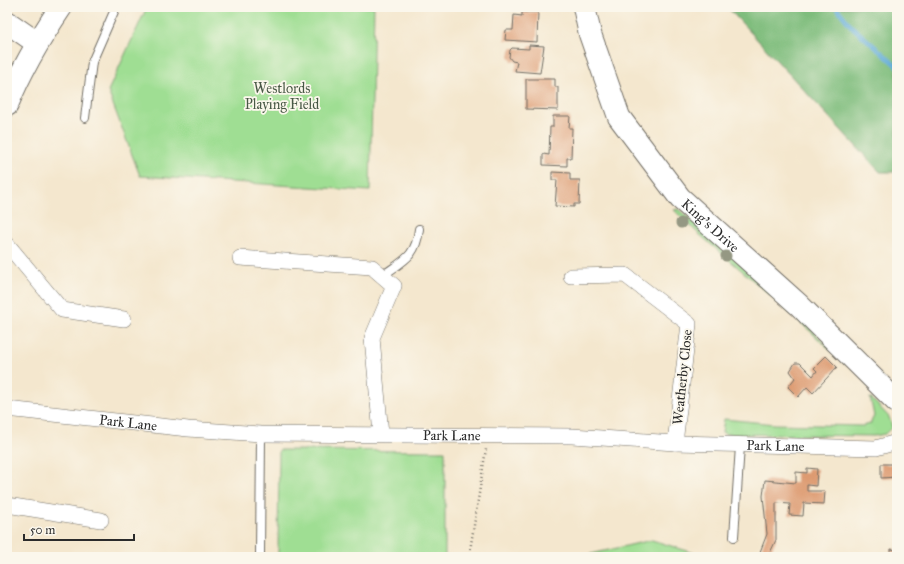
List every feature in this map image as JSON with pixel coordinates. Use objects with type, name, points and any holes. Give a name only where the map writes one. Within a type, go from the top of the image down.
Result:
[{"type":"main road","points":[[7,105],[37,43],[61,7]]},
{"type":"main road","name":"King's Drive","points":[[584,7],[590,34],[619,117],[680,198],[799,305],[897,402]]},
{"type":"main road","points":[[7,22],[37,43]]},
{"type":"street","points":[[7,244],[62,310],[124,319]]},
{"type":"street","points":[[240,258],[372,268],[394,286],[372,338],[381,434]]},
{"type":"street","name":"Weatherby Close","points":[[571,276],[625,274],[689,324],[675,443]]},
{"type":"street","name":"Park Lane","points":[[7,409],[188,429],[261,434],[572,436],[740,446],[876,448],[897,442]]},
{"type":"street","points":[[7,504],[101,520]]},
{"type":"lane","points":[[85,118],[92,62],[116,7]]},
{"type":"lane","points":[[382,276],[409,256],[417,244],[419,228]]},
{"type":"lane","points":[[260,557],[261,434]]},
{"type":"lane","points":[[734,537],[740,446]]},
{"type":"path","points":[[469,557],[488,436]]},
{"type":"green space","name":"Westlords Playing Field","points":[[147,7],[374,7],[370,191],[140,176],[108,91]]},
{"type":"green space","points":[[727,7],[897,7],[897,172],[880,172]]},
{"type":"green space","points":[[678,209],[778,296],[847,365],[775,299],[700,235],[674,210]]},
{"type":"green space","points":[[870,397],[889,417],[892,427],[885,434],[874,436],[725,434],[722,432],[724,419],[775,424],[863,426],[870,424],[874,416]]},
{"type":"green space","points":[[279,450],[445,451],[445,557],[278,557]]},
{"type":"green space","points":[[652,540],[707,557],[578,557]]},
{"type":"building","points":[[522,12],[538,12],[537,42],[505,40],[506,30],[513,30],[514,15],[522,16]]},
{"type":"building","points":[[529,45],[544,46],[540,73],[515,71],[517,62],[512,61],[509,57],[510,50],[512,48],[529,49]]},
{"type":"building","points":[[526,79],[555,79],[555,87],[558,87],[558,110],[526,109]]},
{"type":"building","points":[[553,116],[570,116],[569,128],[572,128],[571,158],[567,158],[567,166],[543,165],[543,154],[549,155],[550,127],[553,127]]},
{"type":"building","points":[[552,172],[570,173],[570,180],[580,180],[579,204],[574,204],[574,207],[555,206],[557,180],[552,180]]},
{"type":"building","points":[[826,356],[837,367],[813,393],[807,387],[798,397],[788,387],[795,378],[790,371],[795,363],[800,363],[813,376],[817,371],[814,368]]},
{"type":"building","points":[[881,464],[897,464],[897,477],[881,478]]},
{"type":"building","points":[[807,468],[817,469],[816,486],[807,485],[807,491],[825,491],[824,504],[804,503],[803,516],[789,515],[790,504],[776,503],[776,540],[768,557],[758,557],[767,534],[763,496],[765,480],[796,483],[796,472],[807,473]]},
{"type":"building","points":[[891,549],[897,550],[897,557],[891,557]]},
{"type":"waterway","points":[[836,7],[851,26],[897,66]]}]
